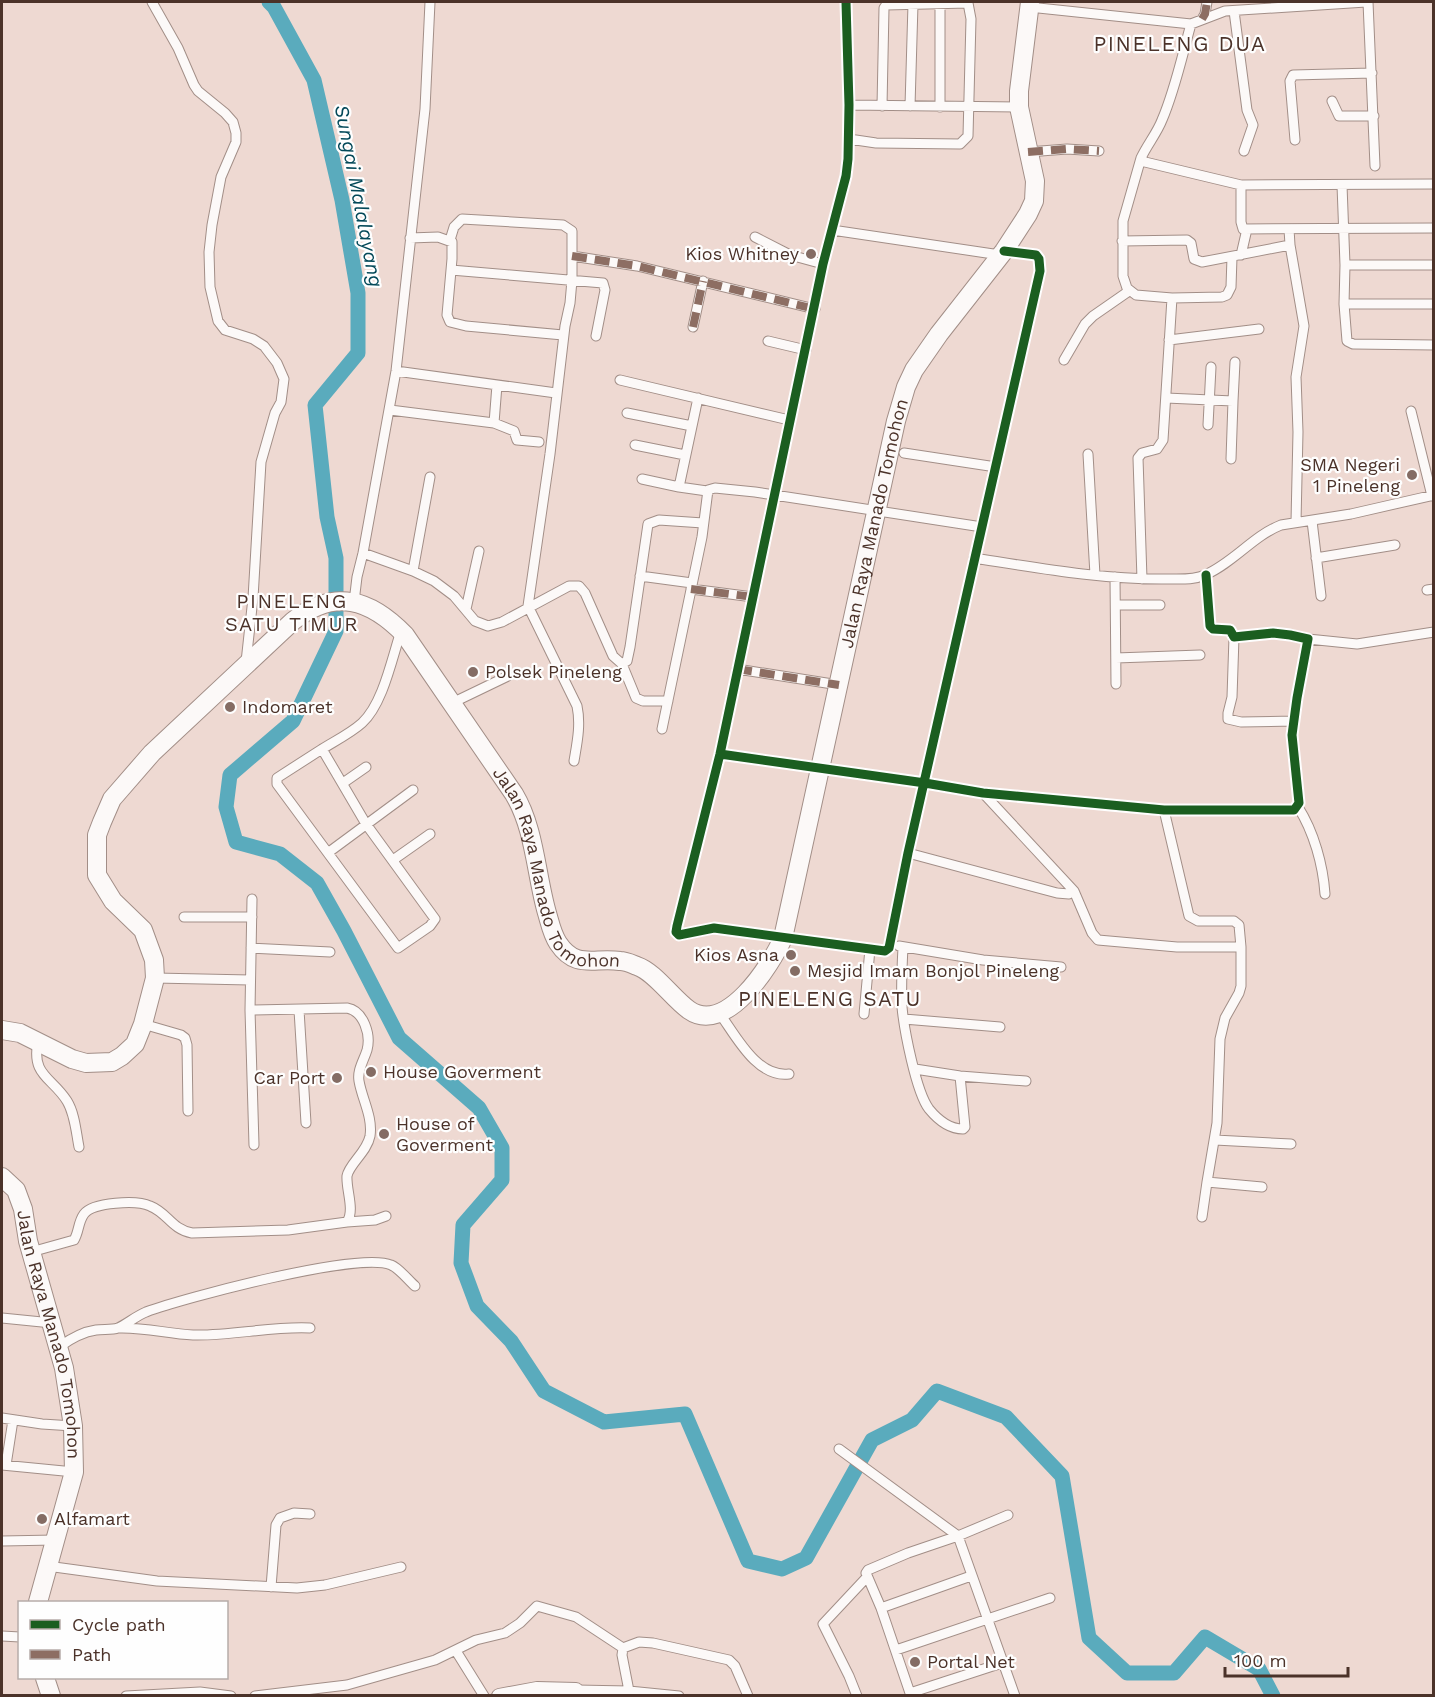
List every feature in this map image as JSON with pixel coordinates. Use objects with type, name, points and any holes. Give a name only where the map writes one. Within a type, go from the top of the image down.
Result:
[{"type":"highway","name":"Jalan Raya Manado Tomohon","points":[[350,602],[369,608],[401,631],[517,799],[531,839],[539,886],[549,920],[555,938],[563,950],[582,961],[620,961],[640,967],[691,1011],[704,1016],[720,1014],[740,999],[776,956],[783,938],[906,387],[914,370],[939,334],[1002,253],[1034,201],[1035,181],[1019,107],[1029,4]]},
{"type":"highway","points":[[2,1029],[15,1031],[79,1061],[107,1063],[118,1059],[131,1048],[143,1024],[155,978],[154,960],[143,930],[113,901],[97,875],[97,835],[112,799],[152,753],[308,609],[326,603],[350,602]]},
{"type":"highway","name":"Jalan Raya Manado Tomohon","points":[[2,1177],[18,1192],[23,1209],[31,1252],[59,1347],[74,1426],[74,1472],[38,1601]]},
{"type":"highway","points":[[46,1679],[51,1695]]},
{"type":"street","points":[[152,2],[178,48],[194,85],[225,113],[236,133],[236,142],[221,177],[212,225],[210,287],[218,321],[225,330],[253,339],[264,346],[277,363],[284,379],[281,402],[275,412],[261,462],[253,598],[245,665]]},
{"type":"street","points":[[350,602],[363,553],[396,371],[425,109],[430,2]]},
{"type":"street","points":[[832,230],[1002,253],[1036,255],[1040,266],[908,853],[891,944],[890,948],[885,951],[710,928],[685,935],[676,932],[720,754],[736,669],[823,264],[846,176],[849,105],[846,2]]},
{"type":"street","points":[[1202,19],[1207,2]]},
{"type":"street","points":[[1029,4],[1191,24],[1218,13],[1234,10],[1367,2],[1376,166]]},
{"type":"street","points":[[849,139],[876,143],[960,144],[968,136],[971,19],[968,3],[886,4],[884,8],[882,106]]},
{"type":"street","points":[[910,106],[913,4]]},
{"type":"street","points":[[940,4],[940,106]]},
{"type":"street","points":[[1234,10],[1247,110],[1253,125],[1244,151]]},
{"type":"street","points":[[1191,24],[1167,107],[1160,126],[1149,141],[1141,158],[1123,221],[1123,276],[1129,291],[1136,295],[1172,298],[1227,295],[1231,287],[1237,256],[1247,230]]},
{"type":"street","points":[[1295,140],[1290,81],[1293,75],[1372,73]]},
{"type":"street","points":[[1332,101],[1339,116],[1374,116]]},
{"type":"street","points":[[849,105],[1019,107]]},
{"type":"street","points":[[1028,152],[1066,149],[1099,151]]},
{"type":"street","points":[[1141,158],[1152,165],[1241,184],[1434,184]]},
{"type":"street","points":[[1241,184],[1242,226],[1247,230],[1434,228]]},
{"type":"street","points":[[1342,185],[1344,304],[1346,336],[1350,343],[1434,345]]},
{"type":"street","points":[[563,335],[466,326],[450,322],[447,315],[453,246],[450,240],[454,227],[462,219],[563,225],[572,231],[572,280],[528,606],[577,706],[579,731],[574,761]]},
{"type":"street","points":[[1289,230],[1305,326],[1296,377],[1298,432],[1296,522]]},
{"type":"street","points":[[410,238],[433,236],[450,240]]},
{"type":"street","points":[[755,237],[790,255],[823,264]]},
{"type":"street","points":[[1122,241],[1187,240],[1191,243],[1193,257],[1197,261],[1204,262],[1290,245]]},
{"type":"street","points":[[572,256],[637,266],[815,309]]},
{"type":"street","points":[[1345,265],[1434,265]]},
{"type":"street","points":[[451,270],[598,282],[604,286],[596,336]]},
{"type":"street","points":[[693,327],[703,281]]},
{"type":"street","points":[[1064,360],[1085,324],[1094,315],[1129,291]]},
{"type":"street","points":[[1143,579],[1138,458],[1142,453],[1157,449],[1163,443],[1172,298]]},
{"type":"street","points":[[1344,304],[1434,304]]},
{"type":"street","points":[[1169,340],[1259,329]]},
{"type":"street","points":[[768,341],[806,350]]},
{"type":"street","points":[[1231,459],[1235,362]]},
{"type":"street","points":[[1208,425],[1211,367]]},
{"type":"street","points":[[396,371],[556,393]]},
{"type":"street","points":[[620,380],[789,420]]},
{"type":"street","points":[[494,423],[497,385]]},
{"type":"street","points":[[679,487],[698,398]]},
{"type":"street","points":[[1166,398],[1233,401]]},
{"type":"street","points":[[390,410],[494,423],[514,430],[517,440],[539,442]]},
{"type":"street","points":[[974,558],[1115,577],[1190,578],[1206,575],[1281,525],[1433,495],[1411,411]]},
{"type":"street","points":[[627,413],[692,426]]},
{"type":"street","points":[[635,445],[685,455]]},
{"type":"street","points":[[904,453],[996,467]]},
{"type":"street","points":[[1088,454],[1095,575]]},
{"type":"street","points":[[413,571],[430,477]]},
{"type":"street","points":[[642,478],[679,487],[775,496],[982,527]]},
{"type":"street","points":[[662,729],[692,586],[707,491]]},
{"type":"street","points":[[622,664],[628,657],[648,525],[659,520],[703,523]]},
{"type":"street","points":[[1312,520],[1321,596]]},
{"type":"street","points":[[1316,558],[1395,545]]},
{"type":"street","points":[[466,609],[479,551]]},
{"type":"street","points":[[363,553],[413,571],[445,588],[475,621],[488,626],[502,622],[569,586],[579,586],[585,593],[613,656],[622,664],[636,698],[643,701],[668,701]]},
{"type":"street","points":[[1206,575],[1210,626],[1213,629],[1230,630],[1234,637],[1232,698],[1228,719],[1242,722],[1294,721]]},
{"type":"street","points":[[640,576],[753,597]]},
{"type":"street","points":[[1115,577],[1116,684]]},
{"type":"street","points":[[1116,605],[1160,605]]},
{"type":"street","points":[[321,749],[366,824],[435,919],[430,926],[398,948],[276,781],[291,768],[321,749],[357,727],[369,715],[381,692],[401,631]]},
{"type":"street","points":[[1234,637],[1273,633],[1356,644],[1434,632]]},
{"type":"street","points":[[1308,639],[1292,738],[1298,807],[1305,818],[1315,848],[1323,876],[1324,894]]},
{"type":"street","points":[[1116,658],[1200,655]]},
{"type":"street","points":[[736,669],[839,685]]},
{"type":"street","points":[[452,703],[508,676]]},
{"type":"street","points":[[720,754],[821,767],[983,793],[1164,810],[1294,810],[1298,807]]},
{"type":"street","points":[[343,783],[366,767]]},
{"type":"street","points":[[329,852],[413,790]]},
{"type":"street","points":[[983,793],[1074,891],[1094,936],[1098,940],[1177,947],[1242,946]]},
{"type":"street","points":[[1164,810],[1191,918],[1198,921],[1237,922],[1242,946],[1240,990],[1225,1018],[1220,1039],[1215,1140],[1202,1216]]},
{"type":"street","points":[[393,860],[430,834]]},
{"type":"street","points":[[908,853],[1057,893],[1070,894],[1074,891]]},
{"type":"street","points":[[252,899],[250,1010],[254,1145]]},
{"type":"street","points":[[184,917],[252,917]]},
{"type":"street","points":[[891,944],[983,960],[1061,967]]},
{"type":"street","points":[[903,947],[904,1019],[922,1095],[929,1109],[948,1126],[963,1129],[965,1127],[960,1076]]},
{"type":"street","points":[[251,948],[330,952]]},
{"type":"street","points":[[864,1014],[870,949]]},
{"type":"street","points":[[155,978],[250,980]]},
{"type":"street","points":[[250,1010],[355,1010],[362,1017],[368,1046],[359,1072],[359,1081],[369,1120],[370,1135],[359,1158],[348,1172],[347,1193],[351,1213],[346,1222]]},
{"type":"street","points":[[299,1010],[306,1123]]},
{"type":"street","points":[[720,1014],[756,1061],[775,1074],[789,1074]]},
{"type":"street","points":[[904,1019],[1000,1027]]},
{"type":"street","points":[[143,1024],[185,1038],[188,1111]]},
{"type":"street","points":[[38,1041],[35,1055],[38,1065],[45,1077],[67,1101],[72,1111],[79,1147]]},
{"type":"street","points":[[915,1069],[960,1076],[1026,1081]]},
{"type":"street","points":[[1215,1140],[1291,1144]]},
{"type":"street","points":[[1208,1182],[1262,1187]]},
{"type":"street","points":[[31,1252],[74,1240],[83,1215],[97,1206],[115,1204],[149,1205],[181,1231],[192,1233],[288,1230],[375,1220],[386,1216]]},
{"type":"street","points":[[118,1328],[147,1312],[220,1291],[303,1271],[340,1265],[378,1263],[392,1265],[415,1286]]},
{"type":"street","points":[[2,1318],[52,1323]]},
{"type":"street","points":[[59,1347],[73,1337],[94,1330],[118,1328],[144,1328],[193,1335],[248,1333],[291,1327],[310,1329]]},
{"type":"street","points":[[2,1418],[74,1426]]},
{"type":"street","points":[[13,1420],[4,1465],[74,1472]]},
{"type":"street","points":[[838,1449],[958,1536],[1015,1695]]},
{"type":"street","points":[[271,1587],[276,1526],[280,1518],[294,1514],[310,1514]]},
{"type":"street","points":[[1002,1663],[910,1694],[881,1608],[867,1577],[868,1570],[1008,1515]]},
{"type":"street","points":[[2,1541],[54,1540]]},
{"type":"street","points":[[47,1566],[157,1581],[271,1587],[325,1585],[401,1567]]},
{"type":"street","points":[[881,1608],[971,1576]]},
{"type":"street","points":[[857,1695],[823,1624],[867,1577]]},
{"type":"street","points":[[896,1650],[1050,1598]]},
{"type":"street","points":[[255,1695],[346,1684],[435,1660],[480,1639],[505,1633],[520,1623],[536,1606],[576,1617],[623,1648]]},
{"type":"street","points":[[2,1636],[18,1637]]},
{"type":"street","points":[[623,1648],[639,1642],[652,1643],[727,1659],[735,1666],[748,1695]]},
{"type":"street","points":[[623,1648],[622,1655],[630,1693]]},
{"type":"street","points":[[456,1651],[484,1695]]},
{"type":"street","points":[[499,1695],[537,1689],[576,1693],[679,1695]]},
{"type":"street","points":[[126,1695],[200,1692],[231,1695]]},
{"type":"waterway","name":"Sungai Malalayang","points":[[269,2],[274,7],[314,80],[342,200],[358,293],[358,353],[315,405],[327,517],[336,558],[336,631],[293,721],[230,775],[226,807],[236,842],[280,854],[317,883],[399,1038],[479,1108],[502,1148],[502,1180],[463,1225],[461,1263],[477,1306],[511,1341],[544,1391],[604,1422],[685,1414],[748,1561],[782,1569],[806,1558],[872,1440],[912,1420],[937,1391],[1006,1417],[1062,1476],[1089,1638],[1127,1673],[1174,1673],[1205,1637],[1259,1669],[1273,1696]]},
{"type":"marked path","points":[[1202,19],[1207,2]]},
{"type":"marked path","points":[[1028,152],[1067,149],[1099,151]]},
{"type":"marked path","points":[[572,256],[637,266],[815,309]]},
{"type":"marked path","points":[[693,327],[703,281]]},
{"type":"marked path","points":[[691,589],[753,597]]},
{"type":"marked path","points":[[737,669],[839,685]]},
{"type":"cycle path","points":[[846,2],[849,105],[846,176],[823,264],[720,754],[677,926],[676,932],[679,935],[714,928],[885,951],[889,948],[908,853],[1040,271],[1039,259],[1036,255],[1004,251]]},
{"type":"cycle path","points":[[720,754],[983,793],[1164,810],[1294,810],[1299,803],[1292,735],[1308,639],[1273,633],[1234,637],[1230,630],[1213,629],[1210,626],[1206,575]]},
{"type":"place","name":"Kios Whitney","points":[[811,254]]},
{"type":"place","name":"SMA Negeri 1 Pineleng","points":[[1412,475]]},
{"type":"place","name":"Polsek Pineleng","points":[[473,672]]},
{"type":"place","name":"Indomaret","points":[[230,707]]},
{"type":"place","name":"Kios Asna","points":[[791,955]]},
{"type":"place","name":"Mesjid Imam Bonjol Pineleng","points":[[795,971]]},
{"type":"place","name":"House Goverment","points":[[371,1072]]},
{"type":"place","name":"Car Port","points":[[337,1078]]},
{"type":"place","name":"House of Goverment","points":[[384,1134]]},
{"type":"place","name":"Alfamart","points":[[42,1519]]},
{"type":"place","name":"Portal Net","points":[[915,1662]]},
{"type":"district","name":"PINELENG DUA","points":[[1180,44]]},
{"type":"district","name":"PINELENG SATU TIMUR","points":[[292,612]]},
{"type":"district","name":"PINELENG SATU","points":[[830,999]]}]
